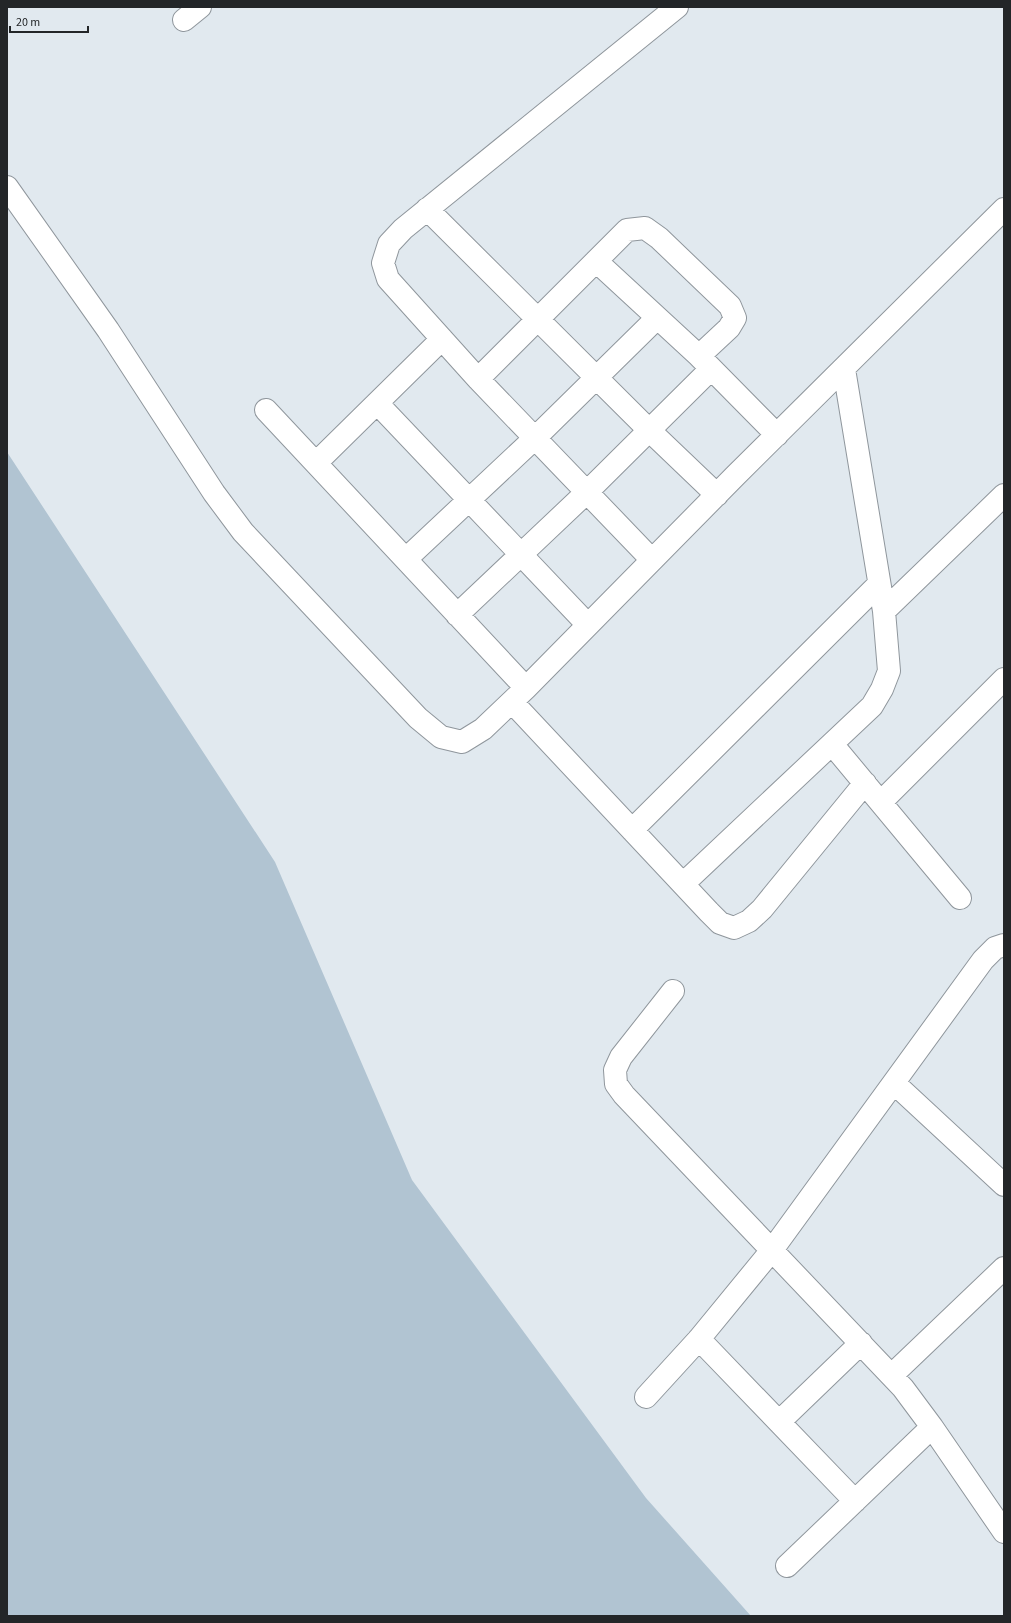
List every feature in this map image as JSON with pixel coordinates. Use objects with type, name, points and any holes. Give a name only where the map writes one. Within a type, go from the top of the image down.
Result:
[{"type":"street","points":[[652,560],[478,379],[388,278],[383,263],[389,244],[403,229],[677,7]]},
{"type":"street","points":[[7,187],[108,330],[214,493],[243,532],[418,718],[441,737],[462,742],[483,729],[519,695],[652,560],[1004,210]]},
{"type":"street","points":[[427,209],[649,430],[717,495]]},
{"type":"street","points":[[458,615],[521,553],[587,492],[649,430],[705,363],[735,318],[730,306],[719,294],[659,238],[645,228],[627,230],[478,379]]},
{"type":"street","points":[[596,261],[705,363],[777,435]]},
{"type":"street","points":[[406,559],[535,438],[658,318]]},
{"type":"street","points":[[316,463],[442,339]]},
{"type":"street","points":[[683,884],[872,706],[882,689],[889,670],[880,584],[844,369]]},
{"type":"street","points":[[376,403],[521,553],[588,625]]},
{"type":"street","points":[[266,410],[458,615],[519,695],[632,830],[720,923],[734,928],[749,921],[762,909],[865,783]]},
{"type":"street","points":[[884,611],[1004,495]]},
{"type":"street","points":[[632,830],[880,584]]},
{"type":"street","points":[[881,802],[1004,679]]},
{"type":"street","points":[[832,744],[960,898]]},
{"type":"street","points":[[646,1397],[699,1339],[772,1250],[983,960],[995,948],[1004,945]]},
{"type":"street","points":[[673,991],[621,1057],[615,1070],[616,1084],[624,1095],[892,1375],[932,1426],[1004,1532]]},
{"type":"street","points":[[894,1083],[1004,1185]]},
{"type":"street","points":[[892,1375],[1004,1268]]},
{"type":"street","points":[[699,1339],[855,1501]]},
{"type":"street","points":[[779,1422],[861,1343]]},
{"type":"street","points":[[787,1566],[932,1426]]},
{"type":"shaded area","points":[[7,452],[275,862],[412,1180],[646,1498],[751,1616],[7,1616]]}]
